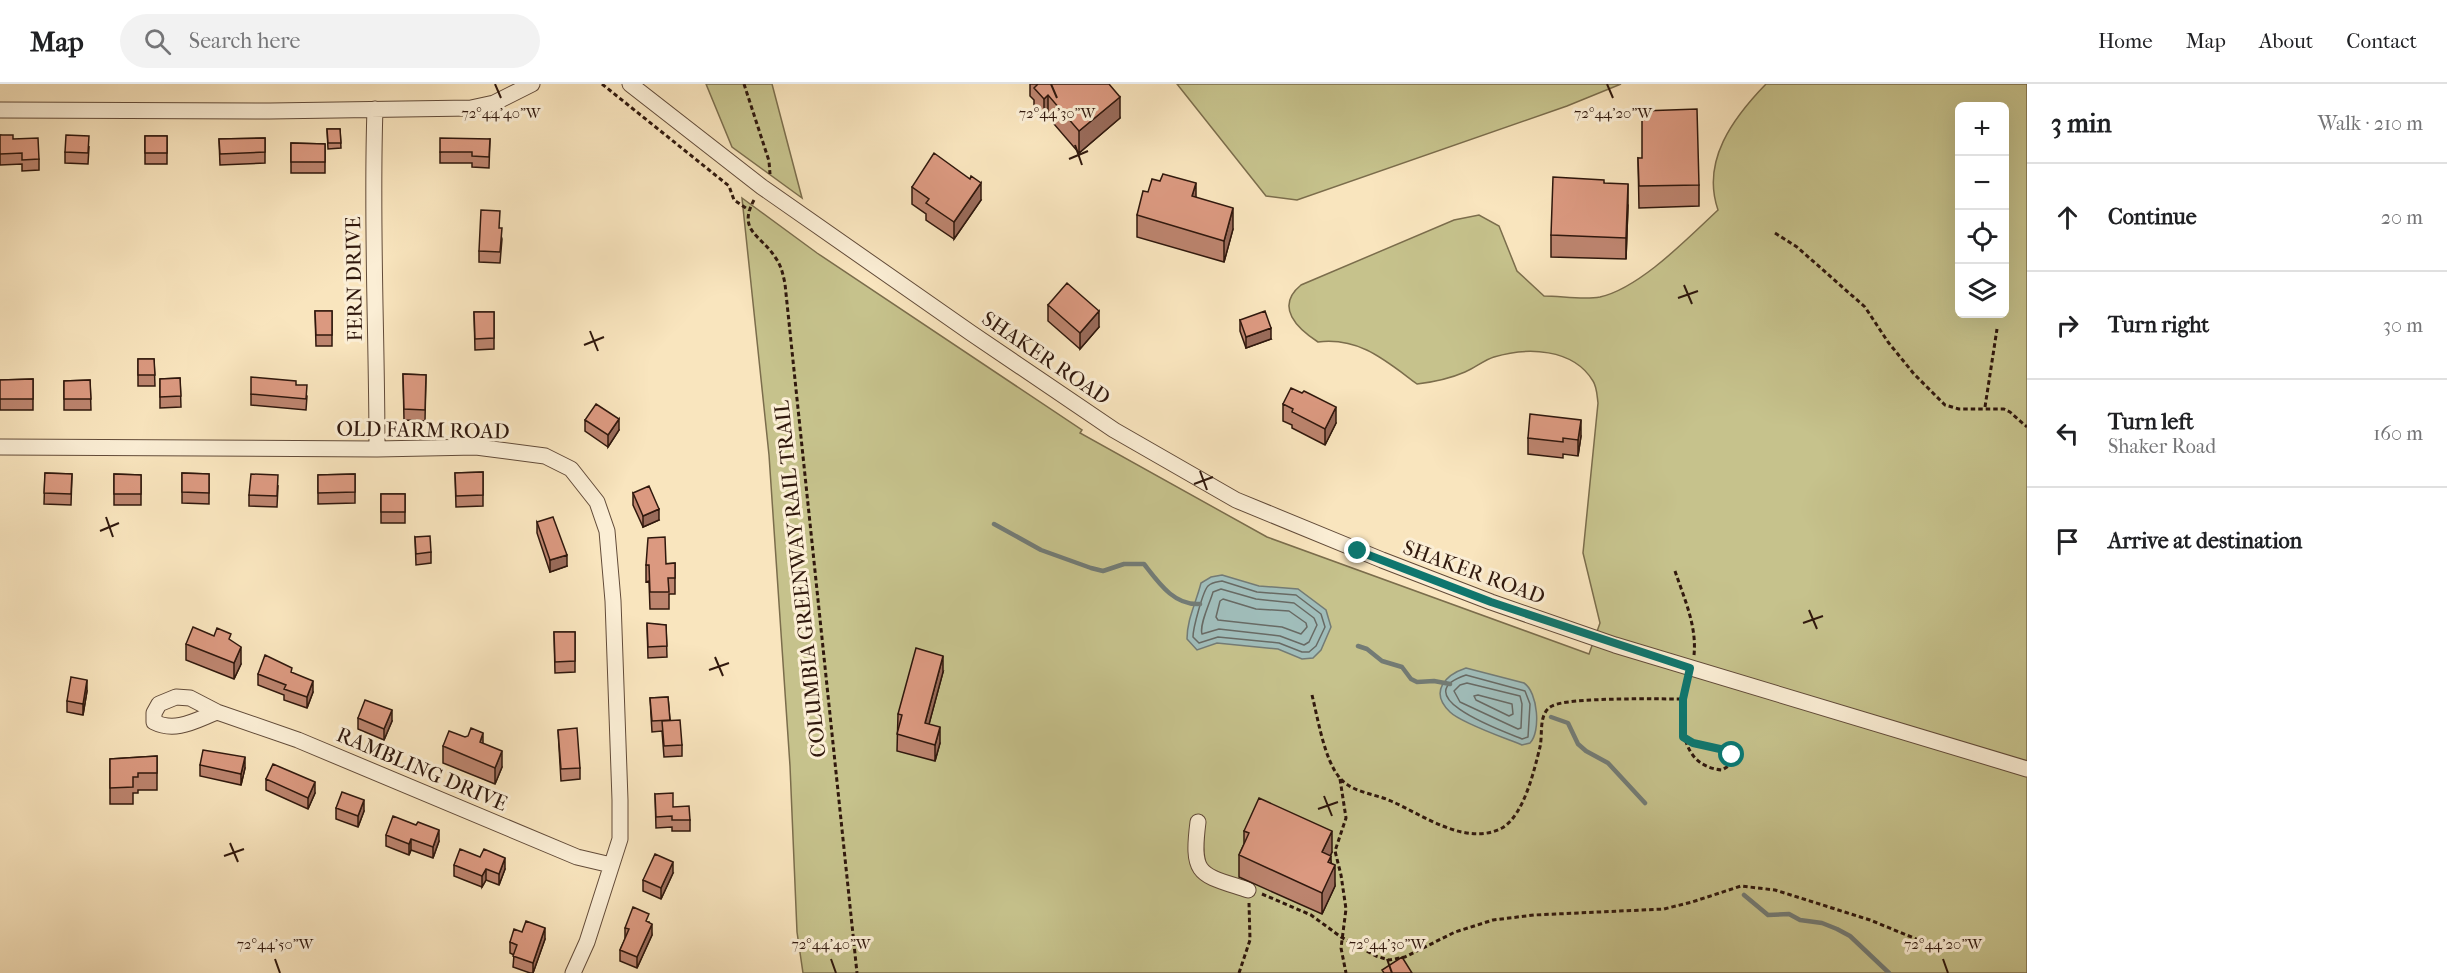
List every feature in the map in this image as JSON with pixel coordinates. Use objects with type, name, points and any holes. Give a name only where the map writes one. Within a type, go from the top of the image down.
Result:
[{"type":"street","points":[[0,110],[471,108],[494,103],[532,84]]},
{"type":"street","name":"SHAKER ROAD","points":[[630,84],[746,176],[971,333],[1114,430],[1236,500],[1336,542],[1491,602],[1690,668],[2027,769]]},
{"type":"street","name":"FERN DRIVE","points":[[375,109],[372,194],[375,237],[373,276],[377,449]]},
{"type":"street","name":"OLD FARM ROAD","points":[[0,447],[377,449],[476,447],[545,456],[571,469],[597,502],[607,531],[613,601],[620,800],[620,839],[586,942],[573,973]]},
{"type":"street","name":"RAMBLING DRIVE","points":[[217,712],[298,740],[577,857],[611,865]]},
{"type":"street","points":[[1198,822],[1196,855],[1201,870],[1208,876],[1248,890]]},
{"type":"path","points":[[602,84],[729,186],[734,200],[749,210],[756,196]]},
{"type":"path","points":[[744,84],[770,165],[771,173],[767,181]]},
{"type":"path","name":"COLUMBIA GREENWAY RAIL TRAIL","points":[[749,210],[747,217],[750,228],[775,256],[785,284],[857,973]]},
{"type":"path","points":[[1775,233],[1797,247],[1865,306],[1888,342],[1938,400],[1951,408],[1969,410],[1998,408],[2010,412],[2027,427]]},
{"type":"path","points":[[1985,408],[1997,329]]},
{"type":"path","points":[[1675,571],[1696,640],[1683,699],[1683,737],[1697,760],[1704,765],[1722,770],[1732,764],[1729,751],[1693,743],[1683,737]]},
{"type":"path","points":[[1312,695],[1332,766],[1350,787],[1391,801],[1437,823],[1466,832],[1488,832],[1502,828],[1518,813],[1540,746],[1543,716],[1550,706],[1569,702],[1683,699]]},
{"type":"path","points":[[1340,778],[1346,812],[1345,826],[1335,851],[1346,909],[1341,937],[1346,973]]},
{"type":"path","points":[[1239,973],[1250,940],[1248,890],[1266,895],[1311,915],[1341,937],[1376,956],[1389,960],[1405,957],[1455,932],[1493,920],[1534,915],[1664,909],[1736,887],[1747,886],[1775,890],[1870,920],[1926,943]]},
{"type":"shaded area","points":[[706,84],[772,84],[802,198],[732,147]]},
{"type":"shaded area","points":[[1177,84],[1621,84],[1567,106],[1297,200],[1266,196]]},
{"type":"shaded area","points":[[1766,84],[2027,84],[2027,973],[803,973],[797,932],[790,766],[769,455],[742,198],[817,253],[1082,430],[1080,433],[1267,537],[1589,654],[1600,623],[1583,553],[1598,403],[1594,383],[1584,370],[1562,356],[1535,351],[1521,352],[1490,358],[1453,377],[1417,384],[1372,352],[1347,343],[1318,342],[1303,331],[1292,317],[1289,301],[1301,285],[1454,220],[1479,215],[1499,226],[1517,271],[1544,296],[1593,298],[1615,292],[1631,284],[1663,261],[1718,210],[1714,192],[1717,158],[1723,141],[1742,111]]},
{"type":"water","points":[[1222,575],[1259,586],[1298,589],[1326,610],[1331,627],[1321,650],[1313,658],[1302,659],[1278,649],[1217,643],[1197,650],[1187,639],[1187,632],[1201,583],[1211,577]]},
{"type":"water","points":[[1466,668],[1524,683],[1529,688],[1535,703],[1537,722],[1530,743],[1522,745],[1473,725],[1450,712],[1444,705],[1440,691],[1442,685],[1452,675]]},
{"type":"building","points":[[1038,84],[1109,84],[1120,97],[1079,131],[1048,95],[1044,99],[1034,88]]},
{"type":"building","points":[[1697,109],[1699,185],[1639,186],[1638,158],[1642,158],[1642,111]]},
{"type":"building","points":[[327,129],[340,129],[341,143],[328,143]]},
{"type":"building","points":[[0,135],[13,135],[13,139],[38,138],[39,159],[22,160],[22,153],[0,154]]},
{"type":"building","points":[[66,135],[89,136],[88,153],[65,152]]},
{"type":"building","points":[[145,136],[167,136],[167,153],[145,153]]},
{"type":"building","points":[[265,138],[265,152],[220,154],[219,139]]},
{"type":"building","points":[[440,138],[490,139],[489,157],[472,156],[472,152],[440,152]]},
{"type":"building","points":[[291,143],[325,144],[325,162],[291,162]]},
{"type":"building","points":[[934,153],[970,179],[971,176],[981,183],[954,222],[926,203],[929,199],[912,187]]},
{"type":"building","points":[[1163,174],[1196,183],[1192,196],[1233,208],[1224,241],[1137,215],[1143,191],[1148,192],[1152,179],[1160,181]]},
{"type":"building","points":[[1553,177],[1628,184],[1626,238],[1551,235]]},
{"type":"building","points":[[481,210],[500,211],[499,228],[502,228],[500,252],[479,251]]},
{"type":"building","points":[[1067,283],[1099,311],[1080,333],[1048,305]]},
{"type":"building","points":[[315,311],[332,311],[332,335],[316,335]]},
{"type":"building","points":[[1265,311],[1271,328],[1246,337],[1240,320]]},
{"type":"building","points":[[474,312],[494,312],[494,338],[475,339]]},
{"type":"building","points":[[138,359],[154,359],[155,375],[138,375]]},
{"type":"building","points":[[403,374],[426,375],[425,410],[404,409]]},
{"type":"building","points":[[251,377],[296,381],[296,385],[307,385],[306,399],[251,394]]},
{"type":"building","points":[[180,378],[181,396],[160,397],[160,379]]},
{"type":"building","points":[[33,379],[33,399],[0,399],[0,380]]},
{"type":"building","points":[[90,380],[91,399],[64,399],[64,381]]},
{"type":"building","points":[[1291,388],[1302,393],[1304,391],[1336,407],[1325,429],[1292,412],[1293,409],[1283,404]]},
{"type":"building","points":[[596,404],[619,419],[608,435],[585,420]]},
{"type":"building","points":[[1530,414],[1581,420],[1578,440],[1563,438],[1563,442],[1528,438]]},
{"type":"building","points":[[483,472],[483,495],[456,496],[455,473]]},
{"type":"building","points":[[45,473],[72,474],[71,494],[44,493]]},
{"type":"building","points":[[182,473],[209,474],[209,493],[182,492]]},
{"type":"building","points":[[114,474],[141,475],[141,494],[114,494]]},
{"type":"building","points":[[251,474],[278,475],[277,496],[249,495]]},
{"type":"building","points":[[355,474],[355,492],[318,493],[318,475]]},
{"type":"building","points":[[649,486],[659,509],[643,516],[633,493]]},
{"type":"building","points":[[381,494],[405,494],[405,512],[381,512]]},
{"type":"building","points":[[553,517],[567,555],[550,560],[537,522]]},
{"type":"building","points":[[430,536],[431,552],[416,554],[415,537]]},
{"type":"building","points":[[665,537],[666,564],[675,563],[675,578],[668,578],[669,592],[650,592],[649,565],[646,565],[648,538]]},
{"type":"building","points":[[647,623],[666,625],[667,646],[648,647]]},
{"type":"building","points":[[193,627],[214,636],[217,628],[231,634],[229,639],[241,647],[234,663],[186,644]]},
{"type":"building","points":[[554,632],[575,632],[575,661],[555,662]]},
{"type":"building","points":[[916,648],[943,656],[925,723],[940,727],[935,745],[897,734],[902,715],[898,714]]},
{"type":"building","points":[[265,655],[292,668],[291,672],[313,681],[307,697],[284,689],[286,685],[258,674]]},
{"type":"building","points":[[71,677],[87,680],[83,704],[67,701]]},
{"type":"building","points":[[668,697],[670,720],[652,721],[650,698]]},
{"type":"building","points":[[365,700],[392,710],[384,729],[358,718]]},
{"type":"building","points":[[680,720],[682,745],[664,746],[662,721]]},
{"type":"building","points":[[471,728],[483,733],[480,742],[502,751],[495,768],[443,746],[449,731],[465,737],[468,736]]},
{"type":"building","points":[[577,728],[580,768],[561,769],[558,730]]},
{"type":"building","points":[[203,750],[245,757],[241,774],[200,765]]},
{"type":"building","points":[[157,756],[157,773],[138,773],[138,777],[133,777],[133,787],[110,788],[110,759]]},
{"type":"building","points":[[273,764],[315,782],[308,798],[266,779]]},
{"type":"building","points":[[342,792],[364,800],[358,816],[336,808]]},
{"type":"building","points":[[673,793],[673,807],[689,806],[690,820],[672,820],[672,816],[656,817],[655,794]]},
{"type":"building","points":[[1259,798],[1332,831],[1322,852],[1331,856],[1328,862],[1335,865],[1322,893],[1239,855],[1249,833],[1244,831]]},
{"type":"building","points":[[393,816],[416,825],[418,822],[439,830],[433,847],[411,839],[409,844],[386,835]]},
{"type":"building","points":[[460,849],[480,857],[484,849],[505,858],[499,874],[486,869],[482,876],[454,865]]},
{"type":"building","points":[[655,854],[673,862],[661,888],[643,880]]},
{"type":"building","points":[[633,907],[649,914],[646,921],[652,924],[637,957],[620,950],[629,929],[625,928]]},
{"type":"building","points":[[526,921],[545,928],[533,963],[513,956],[517,945],[510,942],[514,929],[522,932]]},
{"type":"building","points":[[1402,957],[1412,973],[1384,973],[1382,970]]},
{"type":"waterway","points":[[994,524],[1041,550],[1091,568],[1103,571],[1124,564],[1144,564],[1168,592],[1182,601],[1200,604]]},
{"type":"waterway","points":[[1358,646],[1367,649],[1382,661],[1402,667],[1411,679],[1417,682],[1434,681],[1450,684]]},
{"type":"waterway","points":[[1551,717],[1568,723],[1578,744],[1608,763],[1645,803]]},
{"type":"waterway","points":[[1744,895],[1768,915],[1789,914],[1800,920],[1822,923],[1837,929],[1850,936],[1889,973]]},
{"type":"route","points":[[1358,551],[1491,602],[1690,668],[1683,699],[1683,737],[1693,743],[1729,751],[1732,755]]}]
